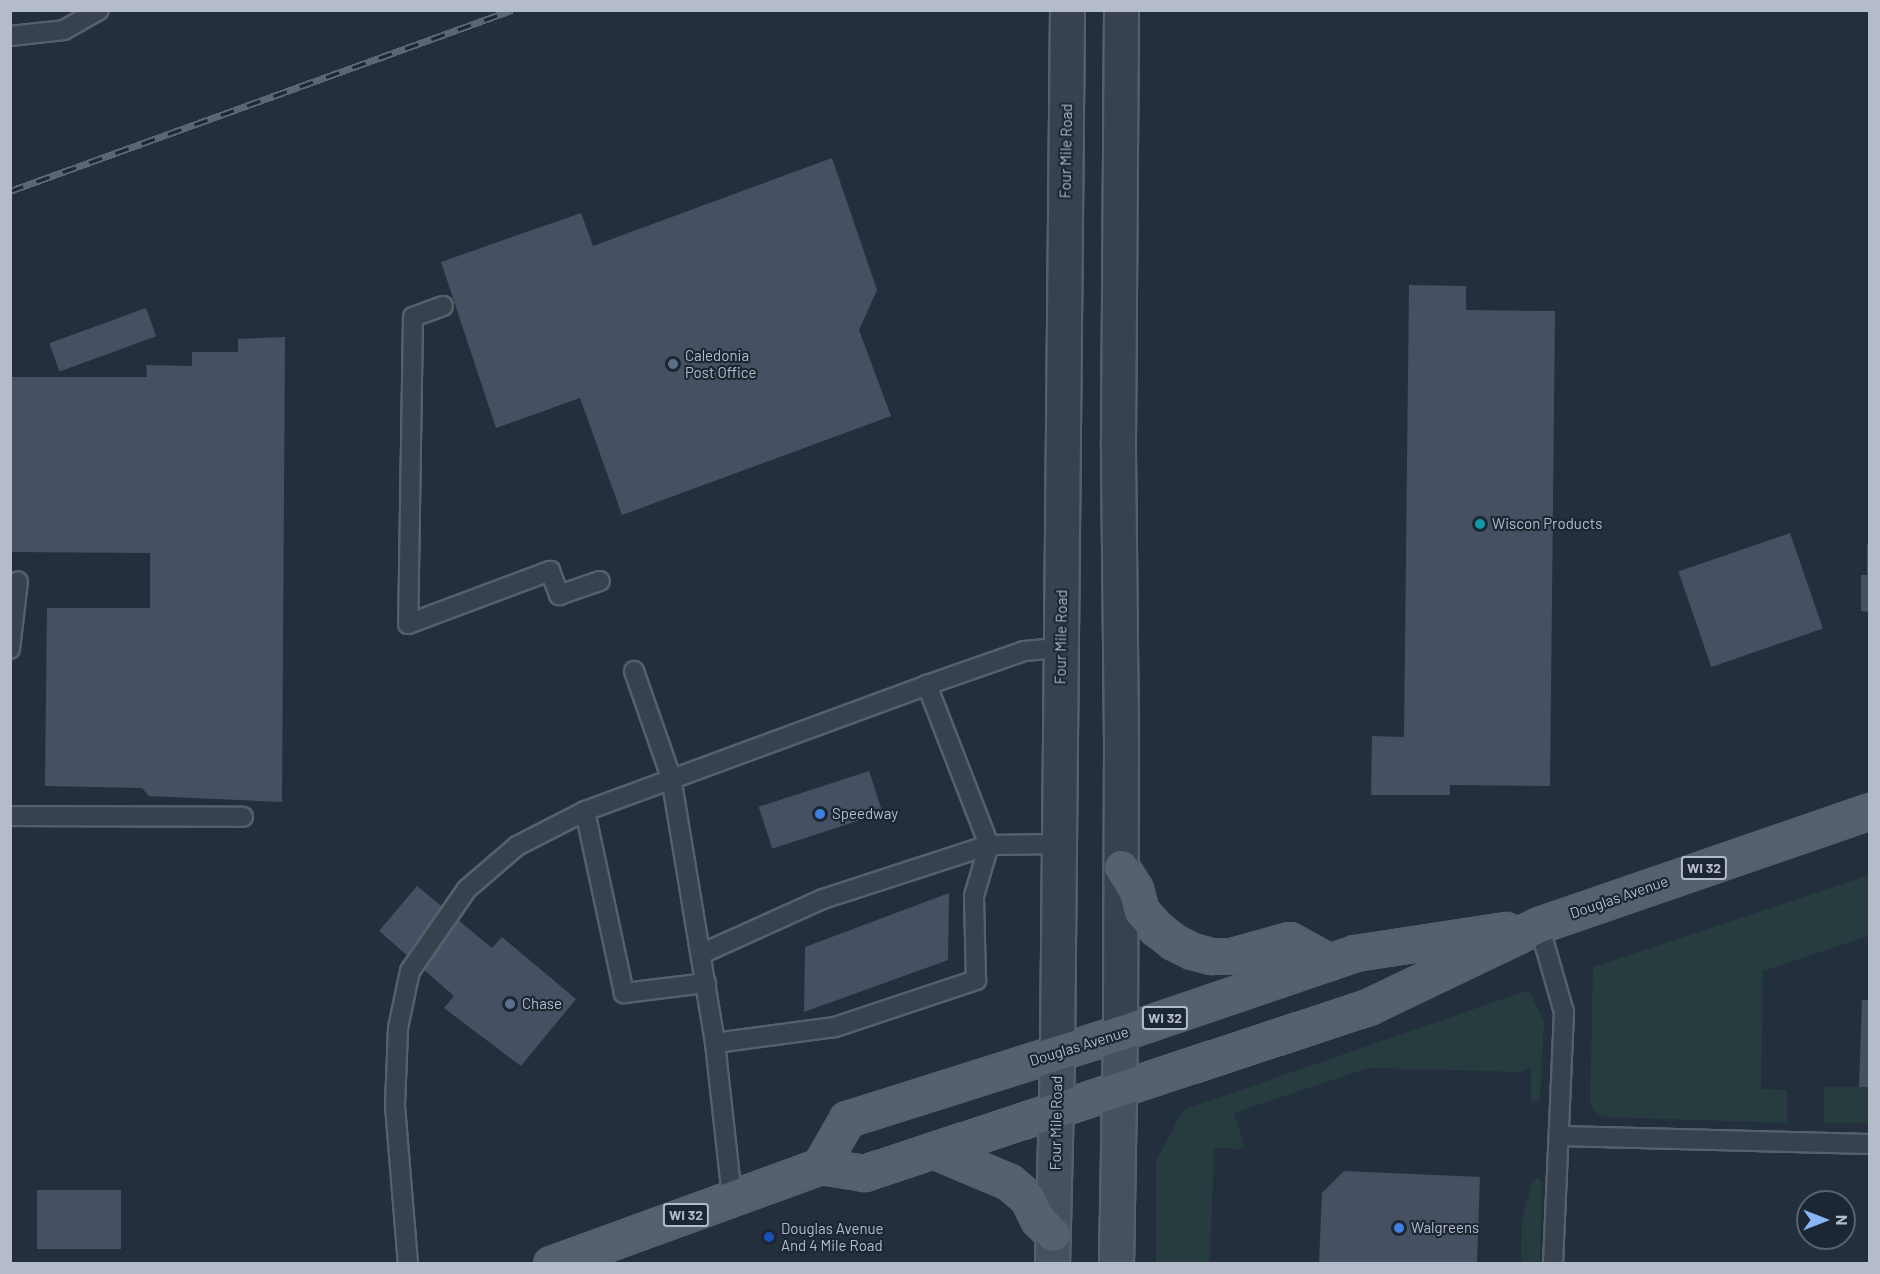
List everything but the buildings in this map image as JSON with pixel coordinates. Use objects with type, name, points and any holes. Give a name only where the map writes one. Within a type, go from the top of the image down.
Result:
[{"type":"main road","name":"Douglas Avenue","points":[[551,1263],[820,1166],[864,1173],[1368,1007],[1539,925],[1869,811]]},
{"type":"main road","points":[[1121,867],[1136,889],[1141,911],[1156,928],[1191,951],[1211,956],[1232,956],[1289,940],[1329,962]]},
{"type":"main road","name":"Douglas Avenue","points":[[820,1166],[847,1119],[1120,1033],[1355,953],[1539,925]]},
{"type":"main road","points":[[1116,1263],[1120,1033]]},
{"type":"main road","name":"Four Mile Road","points":[[1053,1249],[1057,1052]]},
{"type":"main road","points":[[933,1150],[1009,1182],[1027,1197],[1053,1249]]},
{"type":"street","name":"Four Mile Road","points":[[1057,1052],[1067,10]]},
{"type":"street","points":[[1120,1033],[1118,440],[1121,10]]},
{"type":"lane","points":[[10,36],[63,30],[99,10]]},
{"type":"lane","points":[[443,306],[413,317],[408,624],[550,571],[559,595],[600,580]]},
{"type":"lane","points":[[10,649],[18,580]]},
{"type":"lane","points":[[408,1263],[395,1106],[398,1028],[410,971],[467,889],[517,846],[585,811],[671,777],[927,684],[1024,651],[1062,648]]},
{"type":"lane","points":[[634,671],[671,777],[715,1043],[732,1198]]},
{"type":"lane","points":[[715,1043],[835,1027],[976,980],[974,896],[988,845],[927,684]]},
{"type":"lane","points":[[585,811],[624,993],[706,983]]},
{"type":"lane","points":[[10,816],[243,817]]},
{"type":"lane","points":[[701,954],[823,899],[988,845],[1059,844]]},
{"type":"lane","points":[[1539,925],[1564,1012],[1553,1263]]},
{"type":"lane","points":[[1560,1136],[1869,1144]]},
{"type":"green space","points":[[1869,875],[1869,936],[1763,971],[1761,1089],[1787,1090],[1787,1123],[1603,1117],[1595,1112],[1590,1102],[1593,967]]},
{"type":"green space","points":[[1529,990],[1544,1022],[1540,1101],[1531,1101],[1531,1069],[1528,1068],[1521,1072],[1369,1068],[1234,1113],[1244,1146],[1240,1149],[1214,1148],[1210,1263],[1156,1263],[1156,1161],[1183,1110]]},
{"type":"green space","points":[[1824,1087],[1869,1087],[1869,1123],[1824,1123]]},
{"type":"green space","points":[[1538,1178],[1542,1183],[1540,1263],[1521,1263],[1522,1221],[1532,1182]]},
{"type":"railway","points":[[10,191],[512,10]]},
{"type":"place","name":"Caledonia Post Office","points":[[673,364]]},
{"type":"place","name":"Wiscon Products","points":[[1480,524]]},
{"type":"place","name":"Speedway","points":[[820,814]]},
{"type":"place","name":"Chase","points":[[510,1004]]},
{"type":"place","name":"Walgreens","points":[[1399,1228]]},
{"type":"place","name":"Douglas Avenue And 4 Mile Road","points":[[769,1237]]}]
